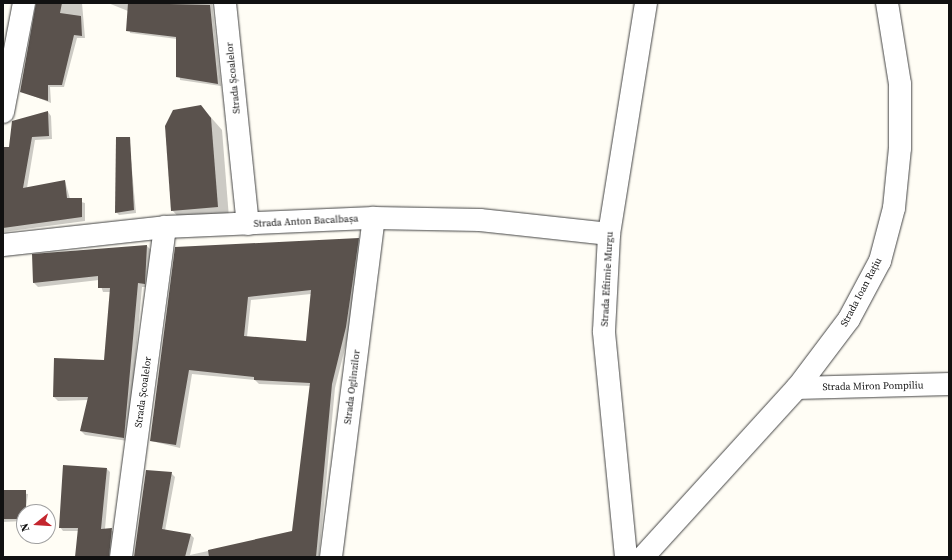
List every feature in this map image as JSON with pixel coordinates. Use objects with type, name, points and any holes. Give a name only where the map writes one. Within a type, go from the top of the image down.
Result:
[{"type":"street","points":[[3,112],[24,3]]},
{"type":"street","name":"Strada Școalelor","points":[[225,3],[248,224]]},
{"type":"street","name":"Strada Eftimie Murgu","points":[[626,557],[604,330],[609,234],[646,3]]},
{"type":"street","name":"Strada Ioan Rațiu","points":[[643,557],[797,388],[849,319],[880,261],[894,208],[900,148],[900,84],[887,3]]},
{"type":"street","name":"Strada Anton Bacalbașa","points":[[3,245],[165,228],[374,218],[480,220],[609,234]]},
{"type":"street","name":"Strada Oglinzilor","points":[[331,557],[374,218]]},
{"type":"street","name":"Strada Școalelor","points":[[121,557],[165,228]]},
{"type":"street","name":"Strada Miron Pompiliu","points":[[797,388],[949,384]]},
{"type":"building","points":[[36,3],[62,3],[60,13],[81,16],[82,36],[74,35],[62,85],[48,85],[48,101],[20,92]]},
{"type":"building","points":[[128,3],[210,5],[218,84],[176,77],[176,37],[126,31]]},
{"type":"building","points":[[201,105],[211,118],[218,207],[171,211],[165,126],[173,110]]},
{"type":"building","points":[[48,111],[49,136],[32,137],[23,188],[65,180],[67,198],[82,198],[82,217],[3,228],[3,147],[9,147],[12,121]]},
{"type":"building","points":[[116,137],[130,137],[134,210],[115,213]]},
{"type":"building","points":[[359,238],[346,327],[332,384],[316,557],[209,557],[208,550],[292,531],[310,383],[254,380],[254,377],[189,370],[176,445],[150,441],[175,247]],"holes":[[[311,290],[306,341],[244,336],[248,297]]]},
{"type":"building","points":[[147,245],[145,284],[138,283],[124,438],[80,431],[88,397],[53,397],[54,358],[104,360],[110,288],[98,288],[98,276],[33,283],[32,254]]},
{"type":"building","points":[[63,465],[107,468],[101,529],[112,528],[109,557],[75,557],[78,528],[59,528]]},
{"type":"building","points":[[146,470],[172,472],[162,529],[191,534],[185,557],[134,557]]},
{"type":"building","points":[[3,490],[26,490],[26,504],[16,504],[16,519],[3,519]]}]
